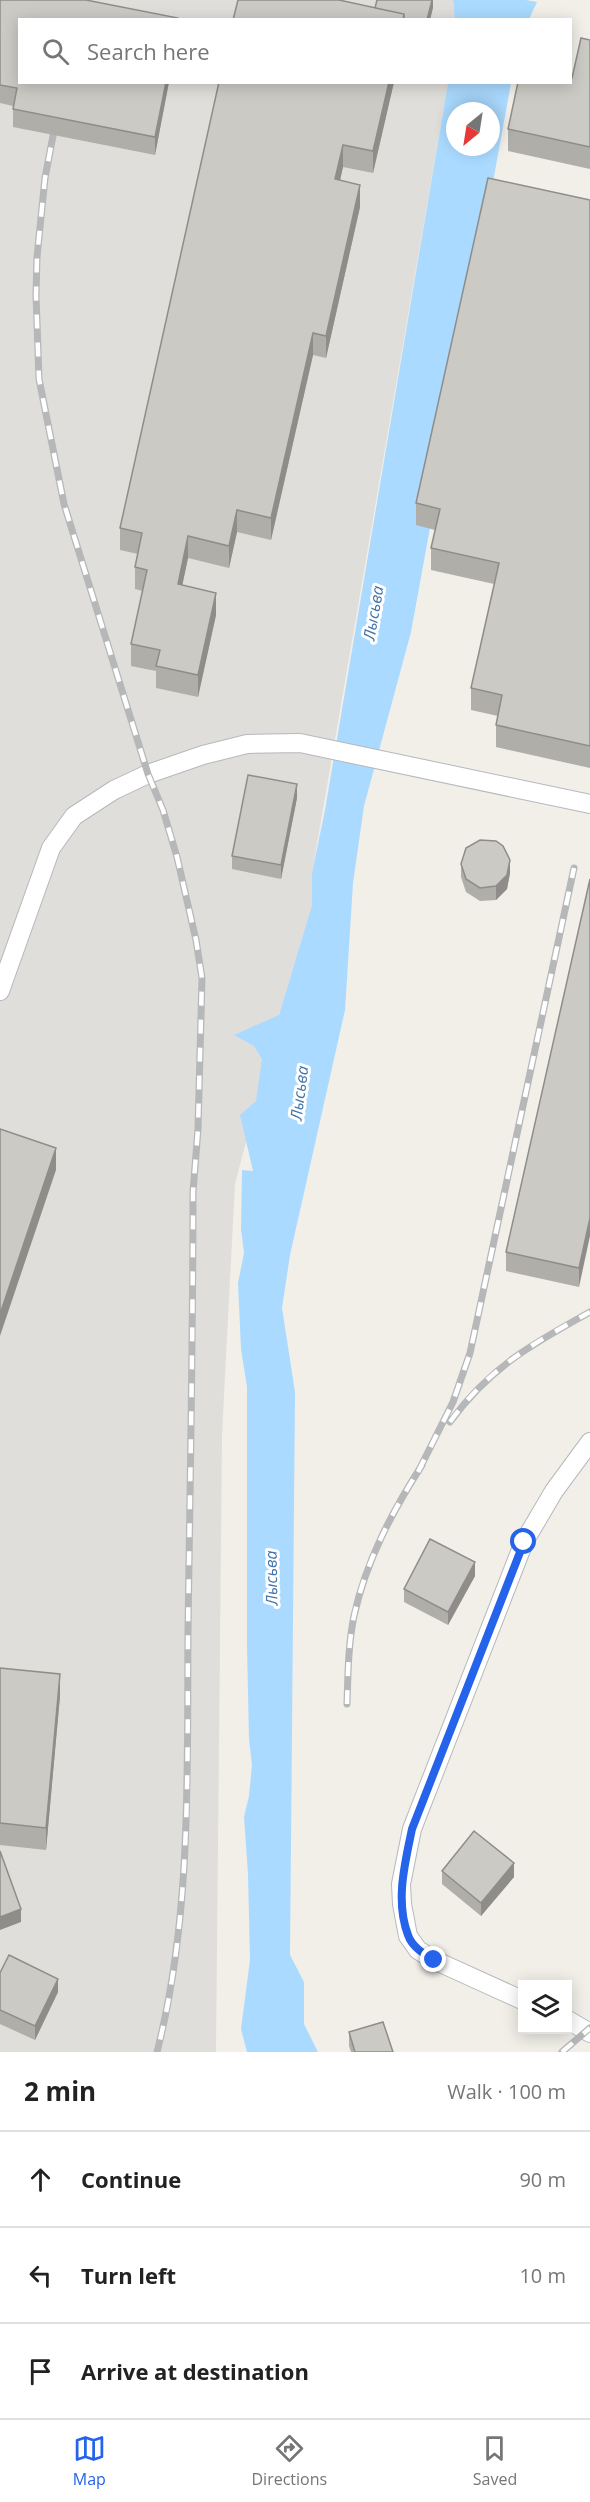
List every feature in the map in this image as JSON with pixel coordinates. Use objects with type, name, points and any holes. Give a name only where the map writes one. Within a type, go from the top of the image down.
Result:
[{"type":"lane","points":[[0,991],[51,848],[74,816],[114,790],[148,774],[202,755],[247,744],[300,743],[590,804]]},
{"type":"lane","points":[[518,1998],[434,1960],[418,1950],[408,1936],[402,1904],[402,1884],[412,1829],[516,1560],[554,1491],[590,1442]]},
{"type":"lane","points":[[572,2023],[590,2033]]},
{"type":"shaded area","points":[[0,0],[453,0],[455,18],[18,18],[18,84],[448,84],[312,873],[312,905],[279,1015],[235,1184],[222,1434],[216,2052],[0,2052]]},
{"type":"water","points":[[453,0],[537,2],[529,18],[455,18]]},
{"type":"water","name":"Лысьва","points":[[448,84],[511,84],[500,143],[500,102],[446,102],[446,156],[498,156],[411,632],[364,806],[353,883],[345,1010],[290,1255],[282,1308],[295,1392],[290,1955],[304,1982],[304,2024],[318,2052],[247,2052],[241,2029],[250,1960],[244,1817],[252,1765],[249,1739],[247,1646],[247,1387],[241,1349],[238,1283],[244,1253],[241,1229],[242,1170],[253,1171],[240,1115],[256,1101],[262,1059],[254,1046],[234,1035],[279,1015],[312,905],[312,873],[325,810]]},
{"type":"building","points":[[0,0],[86,0],[178,18],[18,18],[18,84],[166,84],[155,137],[13,109],[17,88],[0,85]]},
{"type":"building","points":[[238,0],[339,0],[404,14],[403,18],[234,18]]},
{"type":"building","points":[[377,0],[432,0],[428,18],[404,18],[404,14],[375,8]]},
{"type":"building","points":[[581,38],[590,40],[590,147],[508,129],[518,84],[572,84]]},
{"type":"building","points":[[219,84],[389,84],[373,151],[343,145],[335,179],[360,185],[326,336],[313,333],[271,518],[237,510],[229,546],[188,536],[178,584],[216,593],[198,675],[156,666],[160,650],[131,644],[147,570],[135,567],[142,533],[120,528]]},
{"type":"building","points":[[488,178],[590,200],[590,746],[496,725],[502,695],[471,688],[499,563],[431,548],[440,509],[416,503]]},
{"type":"building","points":[[248,775],[297,784],[281,865],[232,856]]},
{"type":"building","points":[[480,840],[496,841],[503,846],[510,860],[507,875],[496,886],[480,888],[466,879],[461,864],[466,848]]},
{"type":"building","points":[[590,879],[590,1218],[579,1268],[506,1252]]},
{"type":"building","points":[[0,1129],[56,1148],[0,1314]]},
{"type":"building","points":[[430,1539],[475,1562],[448,1612],[404,1589]]},
{"type":"building","points":[[0,1668],[60,1674],[46,1828],[0,1823]]},
{"type":"building","points":[[474,1831],[514,1863],[481,1903],[442,1871]]},
{"type":"building","points":[[0,1851],[21,1909],[0,1917]]},
{"type":"building","points":[[9,1955],[58,1979],[35,2026],[0,2010],[0,1973]]},
{"type":"building","points":[[383,2022],[393,2052],[355,2052],[349,2032]]},
{"type":"railway","points":[[56,120],[45,178],[37,257],[39,379],[64,504],[148,774],[163,810],[177,857],[196,940],[202,978],[198,1129],[193,1192],[185,1843],[176,1949],[157,2052]]},
{"type":"railway","points":[[418,1472],[453,1402],[470,1353],[574,868]]},
{"type":"railway","points":[[450,1422],[481,1386],[513,1358],[590,1312]]},
{"type":"railway","points":[[347,1704],[354,1616],[365,1576],[381,1538],[422,1465]]},
{"type":"railway","points":[[562,2052],[590,2028]]},
{"type":"route","points":[[434,1960],[418,1950],[408,1936],[402,1904],[402,1884],[412,1829],[524,1542]]}]
